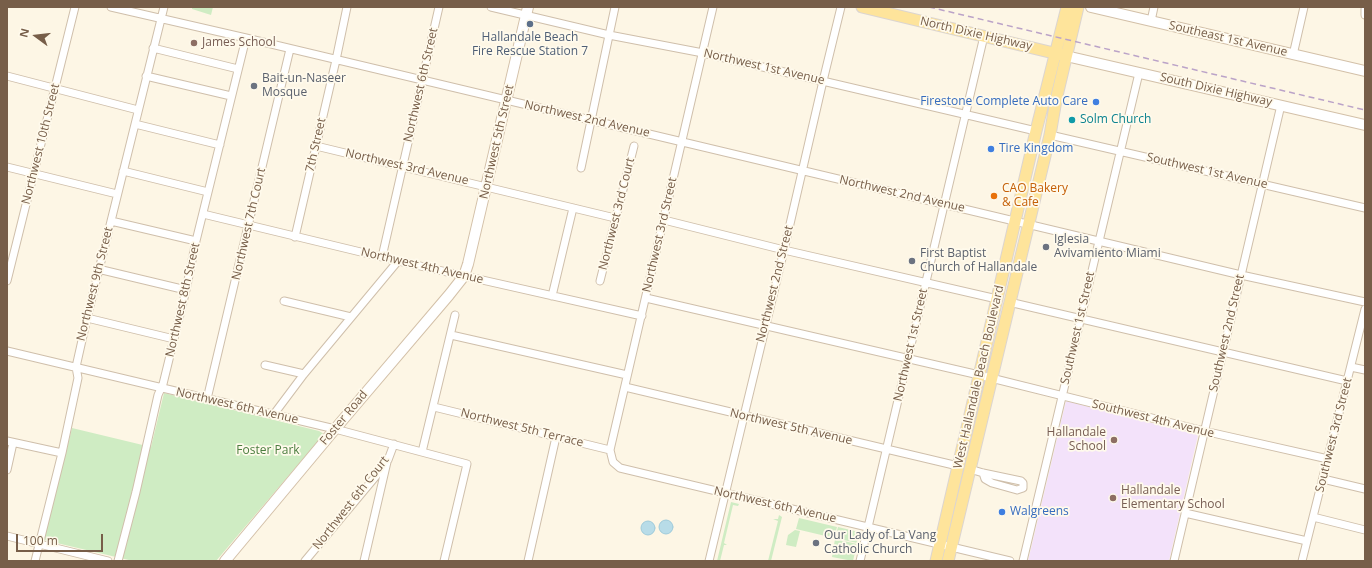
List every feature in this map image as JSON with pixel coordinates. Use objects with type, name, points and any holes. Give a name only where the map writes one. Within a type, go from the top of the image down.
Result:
[{"type":"main road","name":"North Dixie Highway","points":[[862,7],[1061,54]]},
{"type":"main road","points":[[1061,54],[1067,7]]},
{"type":"main road","points":[[1061,54],[1078,7]]},
{"type":"main road","name":"West Hallandale Beach Boulevard","points":[[936,561],[1036,132],[1061,54]]},
{"type":"main road","name":"West Hallandale Beach Boulevard","points":[[948,561],[990,379],[1050,135],[1061,54]]},
{"type":"street","name":"Northwest 10th Street","points":[[7,281],[74,7]]},
{"type":"street","name":"Northwest 2nd Avenue","points":[[111,7],[802,171],[1365,302]]},
{"type":"street","name":"Northwest 9th Street","points":[[35,561],[62,453],[78,378],[76,367],[98,269],[164,7]]},
{"type":"street","name":"7th Street","points":[[295,237],[347,7]]},
{"type":"street","name":"Northwest 6th Street","points":[[382,257],[439,7]]},
{"type":"street","name":"Northwest 1st Avenue","points":[[490,7],[527,11],[609,35],[703,53],[1036,132]]},
{"type":"street","points":[[580,168],[592,120],[615,7]]},
{"type":"street","name":"Northwest 3rd Street","points":[[613,462],[610,450],[713,7]]},
{"type":"street","name":"Northwest 2nd Street","points":[[709,561],[841,7]]},
{"type":"street","name":"Southeast 1st Avenue","points":[[1091,7],[1365,72]]},
{"type":"street","points":[[1150,21],[1154,7]]},
{"type":"street","points":[[1293,55],[1304,7]]},
{"type":"street","points":[[1365,9],[1365,15]]},
{"type":"street","name":"Northwest 5th Street","points":[[464,276],[487,186],[527,11]]},
{"type":"street","name":"Northwest 1st Street","points":[[860,561],[984,36]]},
{"type":"street","name":"Northwest 8th Street","points":[[118,561],[160,387],[163,384],[186,290],[196,241],[246,38]]},
{"type":"street","points":[[153,48],[238,69]]},
{"type":"street","name":"Northwest 7th Court","points":[[207,399],[290,49]]},
{"type":"street","name":"South Dixie Highway","points":[[1061,54],[1365,125]]},
{"type":"street","name":"Southwest 1st Street","points":[[1023,561],[1139,73]]},
{"type":"street","points":[[7,76],[138,110]]},
{"type":"street","points":[[146,76],[231,96]]},
{"type":"street","name":"Southwest 2nd Street","points":[[1174,561],[1280,105]]},
{"type":"street","points":[[135,124],[220,145]]},
{"type":"street","name":"Southwest 1st Avenue","points":[[1050,135],[1365,208]]},
{"type":"street","name":"Northwest 3rd Avenue","points":[[316,146],[615,218]]},
{"type":"street","name":"Northwest 3rd Court","points":[[600,282],[634,146]]},
{"type":"street","points":[[7,167],[117,194]]},
{"type":"street","points":[[123,172],[208,192]]},
{"type":"street","points":[[552,296],[573,208]]},
{"type":"street","name":"Northwest 4th Avenue","points":[[203,214],[398,261],[642,316]]},
{"type":"street","points":[[664,220],[784,250],[997,299]]},
{"type":"street","points":[[110,221],[196,241]]},
{"type":"street","points":[[274,414],[304,374],[398,261]]},
{"type":"street","points":[[98,269],[186,290]]},
{"type":"street","name":"Foster Road","points":[[225,561],[464,276]]},
{"type":"street","points":[[646,298],[979,376]]},
{"type":"street","points":[[284,301],[351,317]]},
{"type":"street","points":[[1009,302],[1348,381]]},
{"type":"street","name":"Southwest 3rd Street","points":[[1302,561],[1365,309]]},
{"type":"street","points":[[422,452],[455,315]]},
{"type":"street","points":[[87,318],[174,339]]},
{"type":"street","points":[[451,335],[627,375]]},
{"type":"street","name":"Northwest 6th Avenue","points":[[7,351],[274,414],[467,464],[444,561]]},
{"type":"street","points":[[265,365],[304,374]]},
{"type":"street","points":[[1351,367],[1365,370]]},
{"type":"street","name":"Southwest 4th Avenue","points":[[979,376],[1118,411],[1328,459]]},
{"type":"street","name":"Northwest 5th Avenue","points":[[624,387],[958,466]]},
{"type":"street","name":"Northwest 5th Terrace","points":[[434,407],[610,450]]},
{"type":"street","points":[[528,561],[556,437]]},
{"type":"street","points":[[7,470],[10,442],[62,453]]},
{"type":"street","name":"Northwest 6th Court","points":[[306,561],[388,460],[394,444]]},
{"type":"street","points":[[364,561],[388,460]]},
{"type":"street","name":"Northwest 6th Avenue","points":[[613,462],[620,468],[1010,561]]},
{"type":"street","points":[[970,469],[983,474],[1021,481],[1024,486],[1023,488],[1017,490],[992,483],[986,479],[983,474]]},
{"type":"street","points":[[1323,479],[1365,490]]},
{"type":"street","points":[[1185,513],[1307,541]]},
{"type":"street","points":[[1313,517],[1365,530]]},
{"type":"street","points":[[7,536],[108,561]]},
{"type":"shaded area","name":"Hallandale Elementary School","points":[[1066,401],[1198,435],[1169,561],[1028,561]]},
{"type":"green space","points":[[192,7],[213,7],[211,15],[192,9]]},
{"type":"green space","name":"Foster Park","points":[[164,393],[319,431],[324,434],[216,561],[133,561],[44,540],[72,428],[151,447]]},
{"type":"green space","points":[[731,502],[739,504],[738,506],[733,505],[724,543],[727,545],[724,545],[720,561],[717,561]]},
{"type":"green space","points":[[779,515],[782,517],[771,561],[768,561],[778,521],[773,519],[778,519]]},
{"type":"green space","points":[[799,518],[837,527],[834,538],[796,529]]},
{"type":"green space","points":[[838,527],[859,532],[857,543],[835,538]]},
{"type":"green space","points":[[795,530],[800,531],[796,547],[786,545],[788,535]]},
{"type":"green space","points":[[835,539],[857,544],[853,561],[832,557]]},
{"type":"water","points":[[663,520],[669,520],[673,524],[673,530],[669,534],[663,534],[659,530],[659,524]]},
{"type":"water","points":[[645,521],[651,521],[655,525],[655,531],[651,535],[645,535],[641,531],[641,525]]},
{"type":"railway","points":[[929,7],[1365,110]]},
{"type":"place","name":"Hallandale Beach Fire Rescue Station 7","points":[[530,24]]},
{"type":"place","name":"James School","points":[[194,43]]},
{"type":"place","name":"Bait-un-Naseer Mosque","points":[[254,86]]},
{"type":"place","name":"Firestone Complete Auto Care","points":[[1096,102]]},
{"type":"place","name":"Solm Church","points":[[1072,120]]},
{"type":"place","name":"Tire Kingdom","points":[[991,149]]},
{"type":"place","name":"CAO Bakery & Cafe","points":[[994,196]]},
{"type":"place","name":"Iglesia Avivamiento Miami","points":[[1046,247]]},
{"type":"place","name":"First Baptist Church of Hallandale","points":[[912,261]]},
{"type":"place","name":"Hallandale School","points":[[1114,440]]},
{"type":"place","name":"Hallandale Elementary School","points":[[1113,498]]},
{"type":"place","name":"Walgreens","points":[[1002,512]]},
{"type":"place","name":"Our Lady of La Vang Catholic Church","points":[[816,543]]}]
